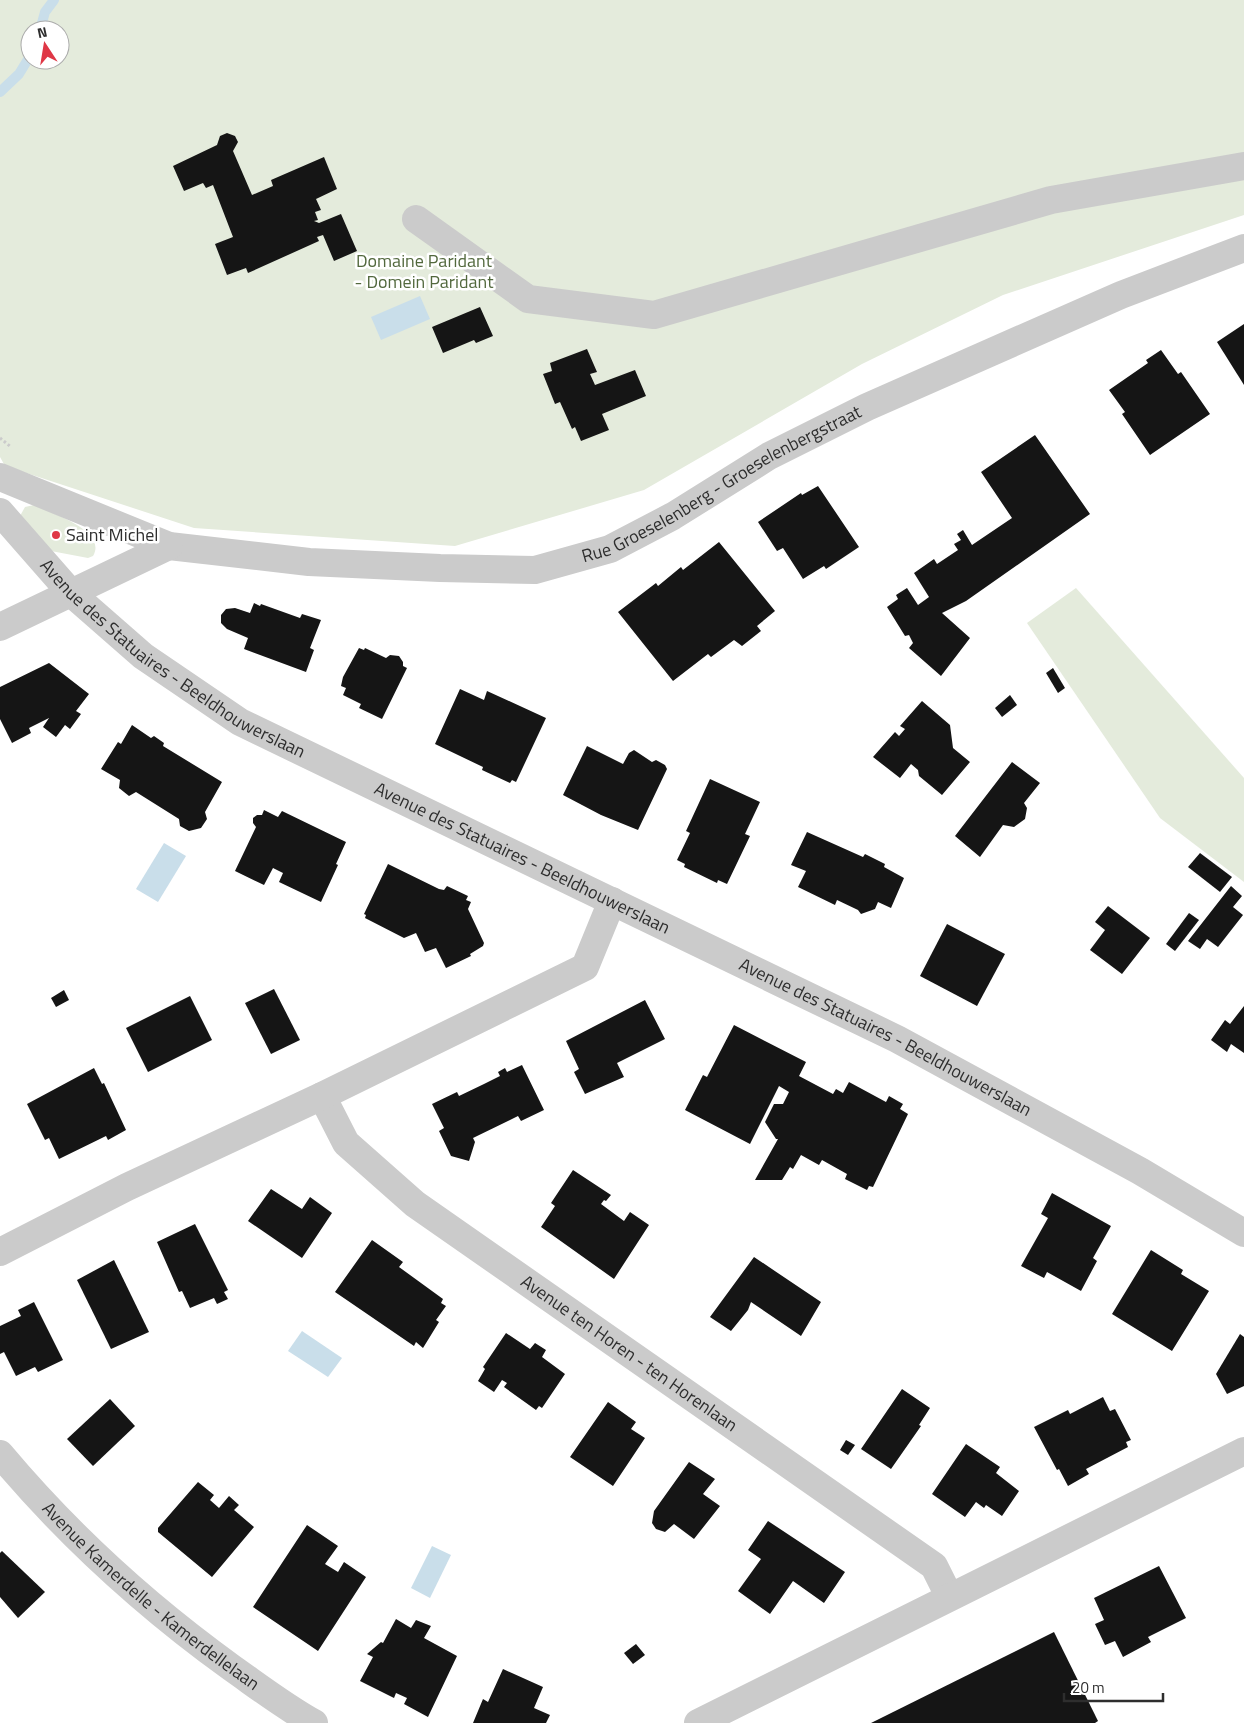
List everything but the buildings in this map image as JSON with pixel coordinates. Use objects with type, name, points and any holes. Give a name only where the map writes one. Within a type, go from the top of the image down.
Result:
[{"type":"street","points":[[416,219],[528,300],[654,315],[1051,200],[1244,166]]},
{"type":"street","name":"Rue Groeselenberg - Groeselenbergstraat","points":[[0,477],[169,546],[309,562],[534,570],[610,549],[673,516],[769,456],[867,407],[1121,295],[1244,248]]},
{"type":"street","name":"Avenue des Statuaires - Beeldhouwerslaan","points":[[0,512],[71,593],[143,656],[240,722],[897,1039],[1140,1171],[1244,1233]]},
{"type":"street","points":[[0,627],[169,546]]},
{"type":"street","points":[[0,1252],[128,1187],[322,1096],[586,967],[612,901]]},
{"type":"street","name":"Avenue ten Horen - ten Horenlaan","points":[[322,1096],[346,1143],[416,1204],[934,1566],[949,1596]]},
{"type":"street","points":[[698,1723],[949,1596],[1244,1451]]},
{"type":"street","name":"Avenue Kamerdelle - Kamerdellelaan","points":[[0,1454],[34,1495],[122,1582],[212,1653],[293,1712],[314,1723]]},
{"type":"green space","name":"Domaine Paridant - Domein Paridant","points":[[0,0],[1244,0],[1244,215],[1003,295],[862,364],[644,490],[455,546],[194,528],[5,466],[0,457]]},
{"type":"green space","points":[[34,505],[76,524],[85,531],[92,539],[95,547],[93,556],[88,558],[51,551],[20,516],[25,507]]},
{"type":"green space","points":[[1076,588],[1244,778],[1244,882],[1160,818],[1027,623]]},
{"type":"water","points":[[420,296],[430,319],[381,340],[371,317]]},
{"type":"water","points":[[164,843],[186,856],[158,902],[136,889]]},
{"type":"water","points":[[302,1331],[342,1358],[328,1377],[288,1351]]},
{"type":"water","points":[[432,1546],[451,1555],[430,1598],[411,1588]]},
{"type":"waterway","points":[[43,20],[45,12],[54,0]]},
{"type":"waterway","points":[[0,92],[21,70]]},
{"type":"place","name":"Saint Michel","points":[[56,535]]}]
